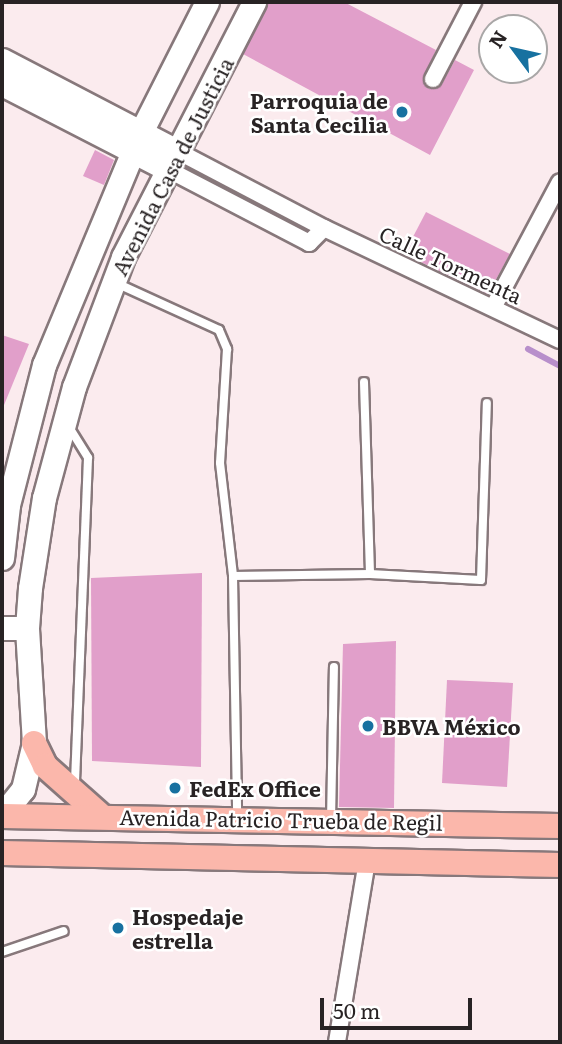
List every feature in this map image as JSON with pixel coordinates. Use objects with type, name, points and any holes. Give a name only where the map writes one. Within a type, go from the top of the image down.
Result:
[{"type":"main road","points":[[34,743],[45,766],[99,814]]},
{"type":"main road","name":"Avenida Patricio Trueba de Regil","points":[[2,816],[99,814],[560,826]]},
{"type":"main road","points":[[2,816],[27,840],[58,852]]},
{"type":"main road","name":"Avenida Patricio Trueba de Regil","points":[[2,853],[58,852],[560,866]]},
{"type":"street","name":"Avenida Casa de Justicia","points":[[2,558],[8,505],[44,365],[138,142],[207,2]]},
{"type":"street","name":"Avenida Casa de Justicia","points":[[2,816],[23,789],[34,743],[27,628],[44,498],[65,420],[113,282],[254,2]]},
{"type":"street","points":[[433,79],[473,2]]},
{"type":"street","points":[[2,60],[174,161]]},
{"type":"street","points":[[2,84],[138,142]]},
{"type":"street","name":"Calle Tormenta","points":[[174,161],[309,243],[324,228],[494,306],[560,340]]},
{"type":"street","points":[[494,306],[560,181]]},
{"type":"street","points":[[2,628],[27,628]]},
{"type":"street","points":[[337,1042],[367,860]]},
{"type":"lane","points":[[113,282],[141,290],[219,330],[227,349],[220,463],[233,576],[237,818]]},
{"type":"lane","points":[[364,382],[370,574]]},
{"type":"lane","points":[[233,576],[370,574],[481,580],[487,403]]},
{"type":"lane","points":[[65,420],[88,458],[75,793]]},
{"type":"lane","points":[[331,820],[334,667]]},
{"type":"lane","points":[[2,952],[64,931]]},
{"type":"building","name":"Parroquia de Santa Cecilia","points":[[268,2],[344,2],[436,50],[423,79],[429,89],[442,84],[455,60],[474,70],[430,155],[243,54]]},
{"type":"building","points":[[95,150],[114,160],[104,185],[83,176]]},
{"type":"building","points":[[426,212],[510,254],[488,294],[404,254]]},
{"type":"building","points":[[2,335],[29,344],[2,410]]},
{"type":"building","points":[[202,573],[201,767],[92,761],[91,578]]},
{"type":"building","name":"BBVA México","points":[[396,641],[394,808],[339,807],[343,644]]},
{"type":"building","points":[[447,680],[513,683],[507,787],[442,783]]},
{"type":"waterway","points":[[528,349],[560,366]]},
{"type":"place","name":"Parroquia de Santa Cecilia","points":[[402,112]]},
{"type":"place","name":"BBVA México","points":[[368,726]]},
{"type":"place","name":"FedEx Office","points":[[175,788]]},
{"type":"place","name":"Hospedaje estrella","points":[[118,928]]}]
